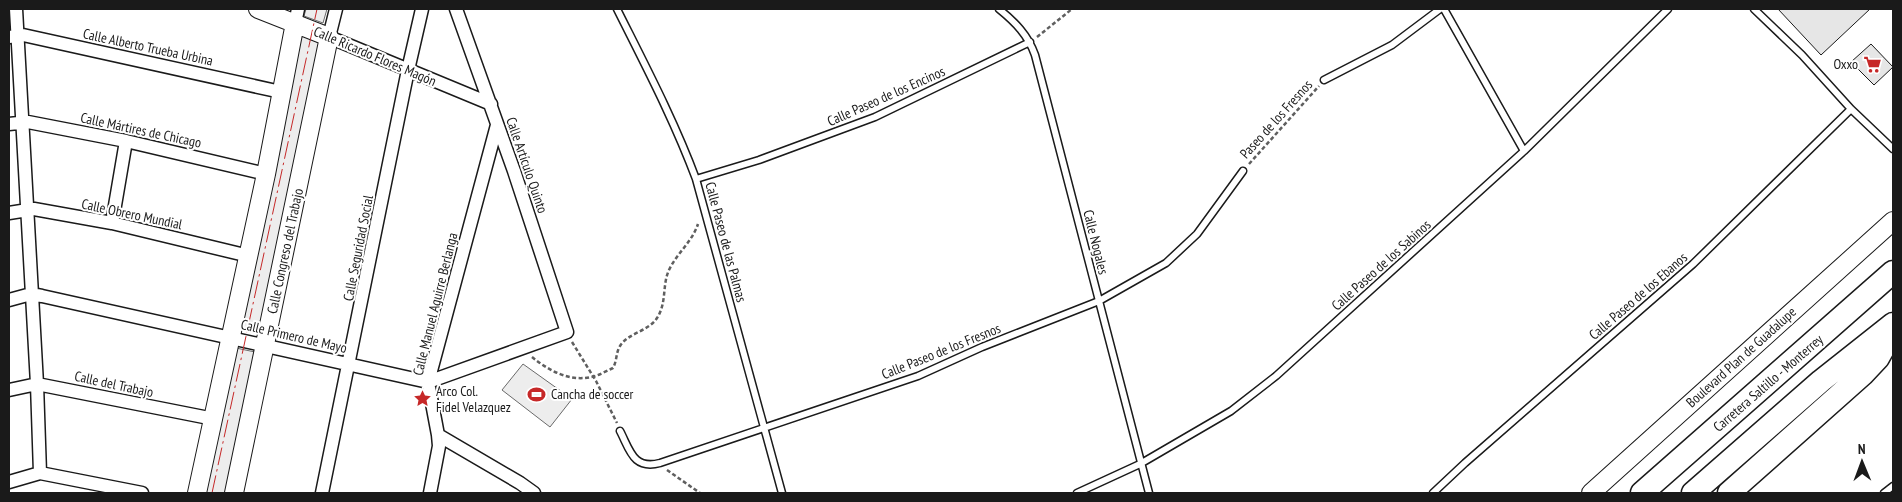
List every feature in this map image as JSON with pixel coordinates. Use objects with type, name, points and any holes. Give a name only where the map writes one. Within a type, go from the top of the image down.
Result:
[{"type":"highway","name":"Carretera Saltillo - Monterrey","points":[[1642,493],[1893,272]]},
{"type":"highway","points":[[1693,493],[1821,381],[1893,324]]},
{"type":"highway","points":[[1729,493],[1863,374],[1878,358],[1893,330]]},
{"type":"highway","points":[[1656,493],[1694,460],[1705,446],[1712,430]]},
{"type":"street","points":[[16,9],[13,36],[22,121],[37,384],[40,473]]},
{"type":"street","name":"Calle Ricardo Flores Magón","points":[[258,9],[297,16],[330,37],[491,104]]},
{"type":"street","name":"Calle Congreso del Trabajo","points":[[234,493],[336,9]]},
{"type":"street","name":"Calle Seguridad Social","points":[[322,493],[422,9]]},
{"type":"street","name":"Calle Artículo Quinto","points":[[456,9],[491,104],[567,332]]},
{"type":"street","points":[[198,493],[249,256],[297,16]]},
{"type":"street","name":"Calle Alberto Trueba Urbina","points":[[13,36],[281,92]]},
{"type":"street","name":"Calle Mártires de Chicago","points":[[9,124],[22,121],[126,141],[266,174]]},
{"type":"street","name":"Calle Manuel Aguirre Berlanga","points":[[430,493],[439,446],[428,382],[497,125]]},
{"type":"street","points":[[112,223],[126,141]]},
{"type":"street","name":"Calle Obrero Mundial","points":[[9,213],[26,209],[112,223],[249,256]]},
{"type":"street","name":"Boulevard Plan de Guadalupe","points":[[1591,493],[1893,221]]},
{"type":"street","name":"Calle Primero de Mayo","points":[[9,300],[31,294],[428,382]]},
{"type":"street","points":[[428,382],[567,332]]},
{"type":"street","name":"Calle del Trabajo","points":[[9,390],[37,384],[214,419]]},
{"type":"street","points":[[438,435],[534,493]]},
{"type":"street","points":[[9,482],[40,473],[142,493]]},
{"type":"lane","name":"Calle Paseo de las Palmas","points":[[617,9],[658,90],[684,146],[696,179],[782,493]]},
{"type":"lane","name":"Calle Nogales","points":[[999,9],[1022,30],[1030,42],[1035,55],[1149,493]]},
{"type":"lane","points":[[1324,80],[1392,45],[1440,9]]},
{"type":"lane","points":[[1444,9],[1524,152]]},
{"type":"lane","name":"Calle Paseo de los Sabinos","points":[[1077,493],[1140,464],[1231,411],[1276,376],[1524,152],[1668,9]]},
{"type":"lane","points":[[1754,9],[1802,54],[1851,109],[1893,149]]},
{"type":"lane","name":"Calle Paseo de los Encinos","points":[[696,179],[759,160],[875,116],[1030,42]]},
{"type":"lane","name":"Calle Paseo de los Ebanos","points":[[1433,493],[1693,264],[1851,109]]},
{"type":"lane","name":"Calle Paseo de los Fresnos","points":[[658,464],[918,376],[982,347],[1099,301],[1166,263],[1197,234],[1243,171]]},
{"type":"lane","points":[[620,430],[635,460],[642,464],[658,464]]},
{"type":"lane","points":[[1884,493],[1893,486]]},
{"type":"path","points":[[1030,42],[1072,9]]},
{"type":"path","name":"Paseo de los Fresnos","points":[[1243,171],[1324,80]]},
{"type":"path","points":[[520,349],[540,364],[558,374],[572,377],[593,377],[613,368],[620,346],[625,340],[655,321],[658,316],[663,305],[669,269],[692,236],[704,206]]},
{"type":"path","points":[[567,332],[620,430]]},
{"type":"path","points":[[658,464],[700,493]]},
{"type":"shaded area","points":[[306,9],[327,9],[323,23],[304,16]]},
{"type":"shaded area","points":[[301,35],[319,43],[261,332],[240,329]]},
{"type":"shaded area","points":[[236,348],[255,352],[226,493],[205,493]]},
{"type":"shaded area","name":"Cancha de soccer","points":[[523,364],[572,399],[550,427],[502,390]]},
{"type":"building","points":[[1778,9],[1870,9],[1821,55]]},
{"type":"building","name":"Oxxo","points":[[1871,44],[1893,67],[1874,85],[1851,62]]},
{"type":"power","points":[[212,493],[317,9]]},
{"type":"place","name":"Oxxo","points":[[1872,64]]},
{"type":"place","name":"Cancha de soccer","points":[[537,394]]},
{"type":"place","name":"Arco Col. Fidel Velazquez","points":[[422,399]]}]
